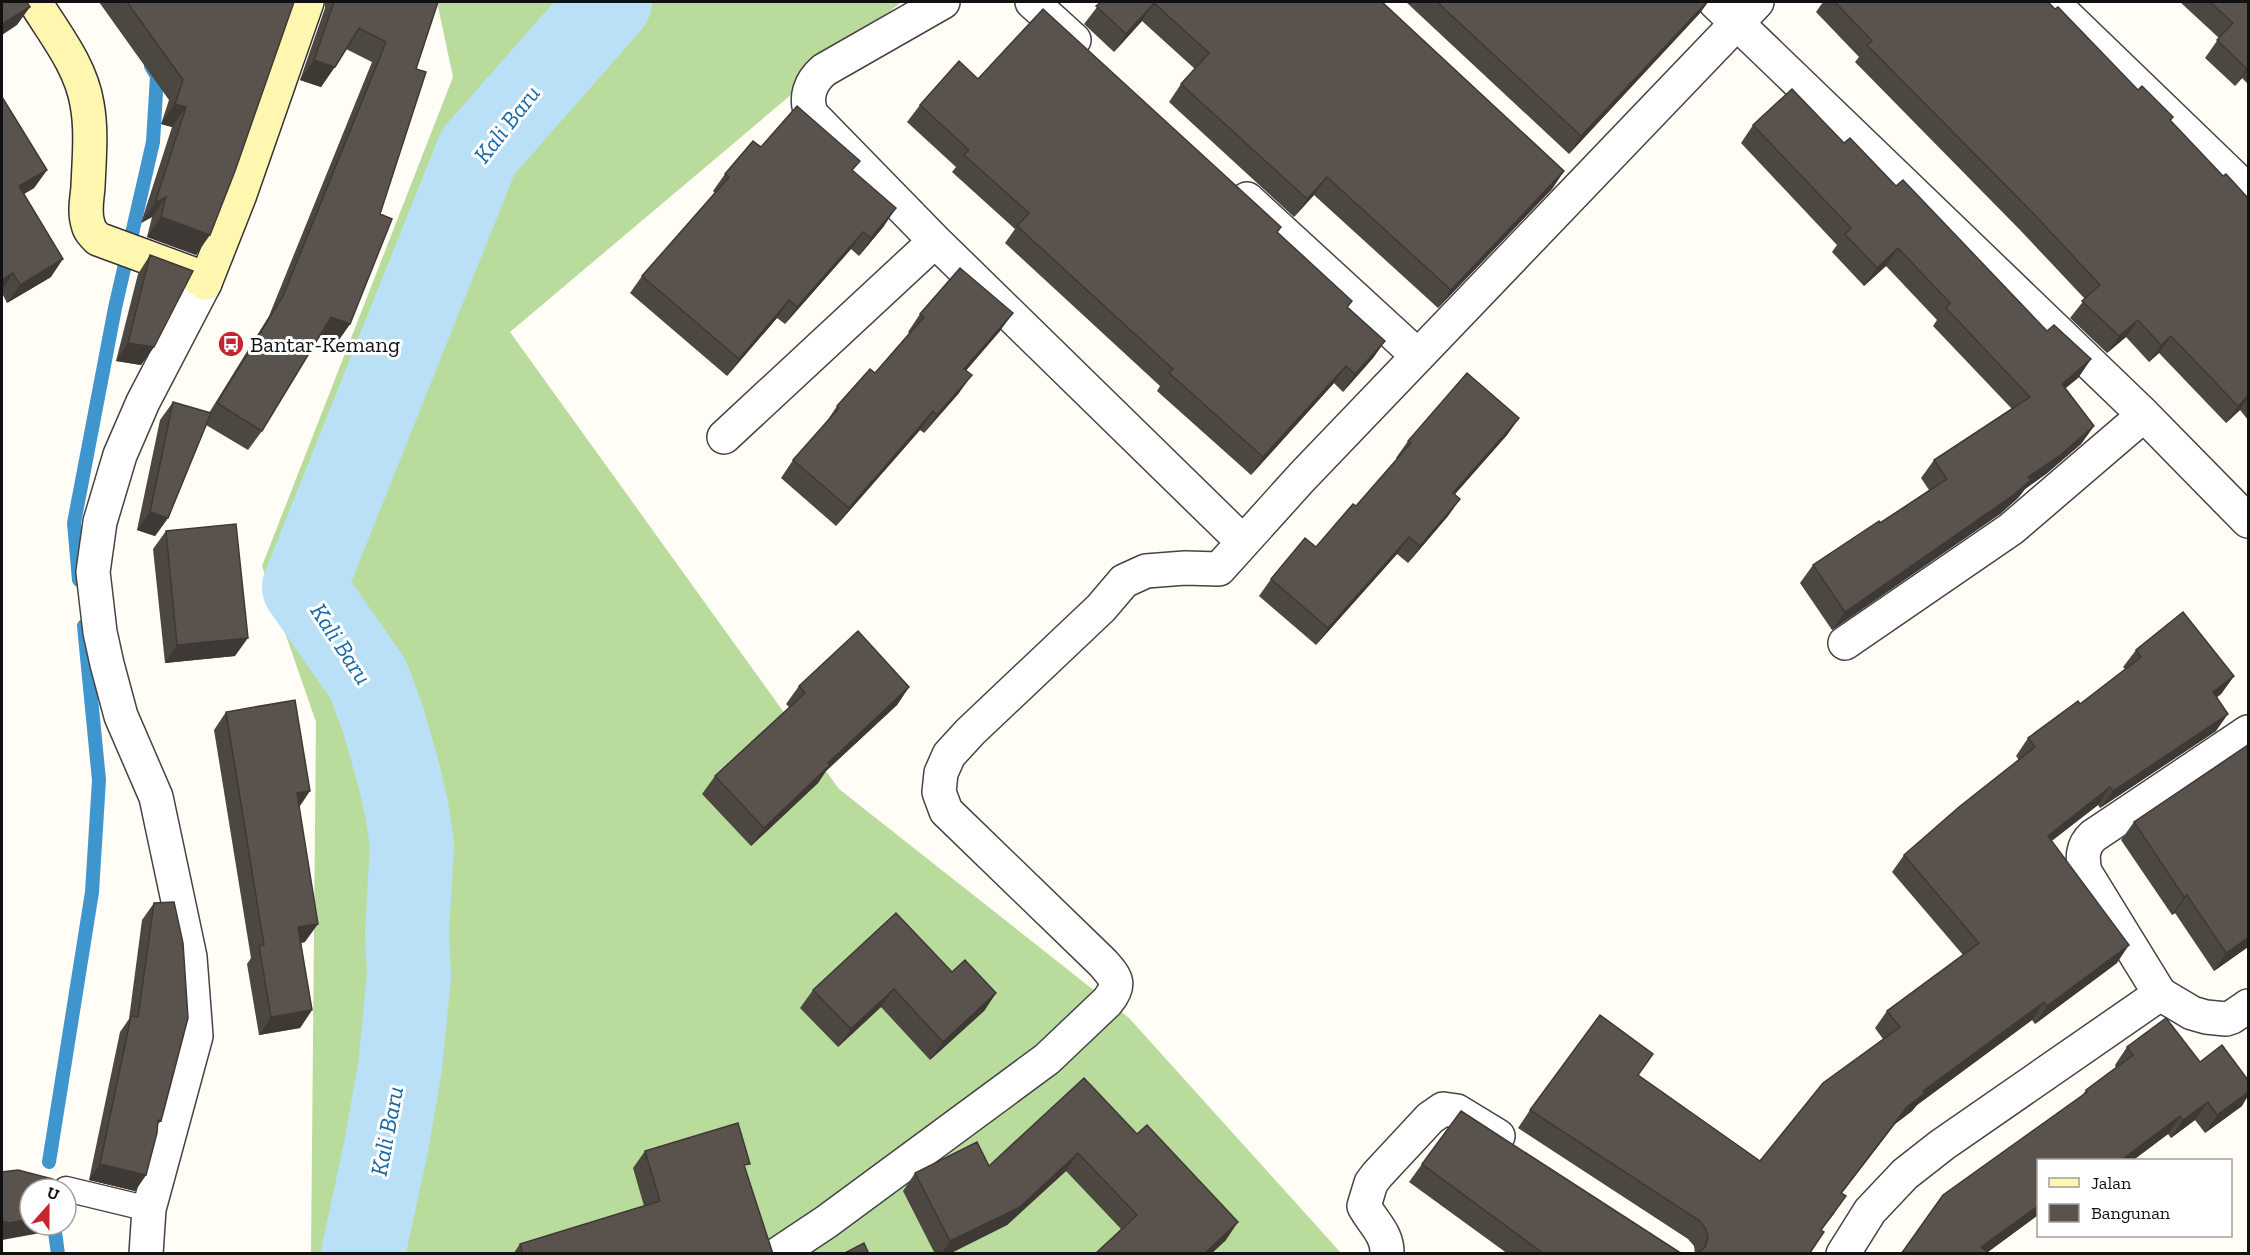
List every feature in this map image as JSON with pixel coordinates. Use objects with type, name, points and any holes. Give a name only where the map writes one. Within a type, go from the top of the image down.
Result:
[{"type":"street","points":[[35,2],[60,40],[82,82],[88,105],[87,218],[92,233],[98,239],[193,274],[205,283]]},
{"type":"street","points":[[146,1254],[149,1209],[196,1036],[190,957],[156,797],[121,716],[107,664],[100,632],[93,572],[100,522],[120,455],[144,402],[205,283],[239,197],[307,2]]},
{"type":"street","points":[[944,2],[824,70],[812,83],[808,97],[810,110],[817,121],[935,241],[1243,542]]},
{"type":"street","points":[[1032,2],[1094,58]]},
{"type":"street","points":[[2052,2],[2248,191]]},
{"type":"street","points":[[778,1254],[826,1222],[1047,1059],[1112,996],[1116,984],[1115,977],[1103,963],[946,811],[939,792],[941,773],[950,755],[970,732],[1101,608],[1124,581],[1146,571],[1185,568],[1219,569],[1302,477],[1418,356],[1569,180],[1736,9],[2248,521]]},
{"type":"street","points":[[1225,179],[1418,356]]},
{"type":"street","points":[[724,436],[935,241]]},
{"type":"street","points":[[1845,643],[2011,529],[2144,415]]},
{"type":"street","points":[[2248,732],[2093,836],[2085,845],[2082,859],[2085,872],[2160,994],[2192,1013],[2206,1017],[2226,1019],[2248,1006]]},
{"type":"street","points":[[1843,1254],[1870,1211],[1905,1174],[1942,1145],[2160,994]]},
{"type":"street","points":[[1387,1254],[1387,1244],[1383,1233],[1364,1206],[1371,1183],[1439,1110],[1457,1111],[1520,1151]]},
{"type":"lane","points":[[78,1192],[149,1209]]},
{"type":"green space","points":[[437,2],[901,2],[510,332],[839,789],[1129,1018],[1341,1253],[311,1253],[316,722],[262,566],[453,77]]},
{"type":"building","points":[[2,2],[27,2],[30,7],[2,24]]},
{"type":"building","points":[[127,2],[294,2],[235,171],[210,235],[161,217],[166,197],[155,203],[186,107],[175,104],[183,80]]},
{"type":"building","points":[[334,2],[438,2],[416,69],[426,72],[380,214],[392,219],[350,324],[331,317],[262,431],[217,403],[283,296],[386,42],[359,28],[335,67],[314,60]]},
{"type":"building","points":[[1101,2],[1382,2],[1564,171],[1451,290],[1327,177],[1307,199],[1181,84],[1209,53],[1154,3],[1126,34],[1096,6]]},
{"type":"building","points":[[1437,2],[1707,2],[1581,136]]},
{"type":"building","points":[[1835,2],[2048,2],[2055,9],[2058,7],[2138,90],[2142,86],[2173,117],[2170,120],[2223,176],[2226,174],[2248,198],[2248,396],[2238,406],[2171,336],[2161,345],[2138,320],[2119,336],[2082,301],[2100,285],[2033,213],[1867,45],[1872,41]]},
{"type":"building","points":[[2210,2],[2248,2],[2247,69],[2217,40],[2233,23]]},
{"type":"building","points":[[1043,9],[1281,227],[1277,232],[1352,301],[1347,307],[1385,341],[1355,374],[1346,366],[1263,457],[1169,373],[1173,369],[1017,226],[1029,213],[964,155],[969,150],[920,105],[959,61],[978,79]]},
{"type":"building","points":[[1792,89],[1844,143],[1850,138],[1896,186],[1903,180],[2047,331],[2054,325],[2091,359],[2062,384],[2094,426],[2059,456],[2028,477],[2031,480],[2012,496],[1845,612],[1813,565],[1947,479],[1934,460],[2030,397],[1946,308],[1950,303],[1898,248],[1877,268],[1845,234],[1851,228],[1753,125]]},
{"type":"building","points":[[2,97],[47,170],[19,186],[63,259],[20,285],[13,273],[2,280]]},
{"type":"building","points":[[797,106],[860,161],[852,170],[896,208],[871,238],[863,232],[797,307],[789,300],[739,359],[642,276],[729,177],[725,174],[753,141],[761,147]]},
{"type":"building","points":[[150,255],[193,271],[154,347],[128,343]]},
{"type":"building","points":[[960,268],[1013,313],[964,369],[972,375],[937,415],[933,411],[849,508],[793,460],[870,369],[875,373],[924,317],[920,314]]},
{"type":"building","points":[[1467,373],[1519,418],[1453,493],[1460,499],[1420,546],[1409,537],[1328,628],[1271,579],[1305,538],[1316,547],[1353,504],[1356,506],[1411,443],[1408,441]]},
{"type":"building","points":[[173,402],[211,413],[168,518],[150,512]]},
{"type":"building","points":[[236,524],[248,638],[177,645],[166,531]]},
{"type":"building","points":[[2183,612],[2234,676],[2213,692],[2228,714],[2113,791],[2110,787],[2048,836],[2129,945],[2047,1006],[2044,1002],[1923,1091],[1925,1093],[1907,1107],[1841,1193],[1846,1196],[1821,1230],[1824,1232],[1809,1254],[1696,1254],[1705,1247],[1708,1238],[1706,1229],[1700,1221],[1530,1110],[1600,1015],[1653,1054],[1638,1075],[1760,1161],[1823,1083],[1900,1027],[1887,1011],[1979,943],[1904,855],[1959,807],[2035,747],[2028,738],[2078,701],[2080,704],[2141,657],[2136,650]]},
{"type":"building","points":[[858,631],[909,687],[828,763],[830,765],[764,828],[715,776],[805,693],[799,686]]},
{"type":"building","points":[[295,700],[310,791],[297,793],[318,924],[298,927],[312,1010],[271,1017],[259,946],[264,945],[226,712]]},
{"type":"building","points":[[2248,745],[2248,938],[2226,953],[2187,895],[2184,897],[2134,822]]},
{"type":"building","points":[[174,902],[183,943],[188,1018],[161,1121],[158,1120],[146,1175],[100,1164],[131,1016],[138,1017],[154,903]]},
{"type":"building","points":[[896,913],[952,972],[965,960],[996,993],[943,1042],[894,989],[851,1029],[813,990]]},
{"type":"building","points":[[2166,1018],[2200,1062],[2222,1045],[2248,1080],[2248,1092],[2217,1115],[2208,1102],[2183,1120],[2180,1116],[2123,1159],[2037,1159],[2037,1207],[1981,1247],[1990,1254],[1901,1254],[1943,1195],[2087,1092],[2086,1090],[2133,1055],[2127,1047]]},
{"type":"building","points":[[1084,1078],[1137,1134],[1147,1125],[1238,1222],[1204,1254],[1095,1254],[1137,1215],[1078,1153],[1020,1207],[950,1241],[915,1173],[977,1142],[989,1166]]},
{"type":"building","points":[[1461,1111],[1683,1254],[1544,1254],[1422,1164]]},
{"type":"building","points":[[738,1123],[750,1164],[744,1165],[773,1254],[523,1254],[520,1244],[660,1201],[645,1151]]},
{"type":"building","points":[[18,1170],[45,1177],[18,1177],[18,1221],[9,1223],[2,1221],[2,1172]]},
{"type":"building","points":[[864,1243],[869,1254],[843,1254]]},
{"type":"waterway","name":"Kali Baru","points":[[363,1254],[400,1067],[409,976],[407,933],[412,844],[399,776],[384,722],[368,679],[304,587],[478,152],[610,2]]},
{"type":"waterway","points":[[79,580],[74,523],[115,308],[153,142],[157,76],[151,66]]},
{"type":"waterway","points":[[49,1162],[92,892],[99,780],[84,626]]},
{"type":"waterway","points":[[56,1237],[58,1254]]},
{"type":"place","name":"Bantar-Kemang","points":[[231,344]]}]
